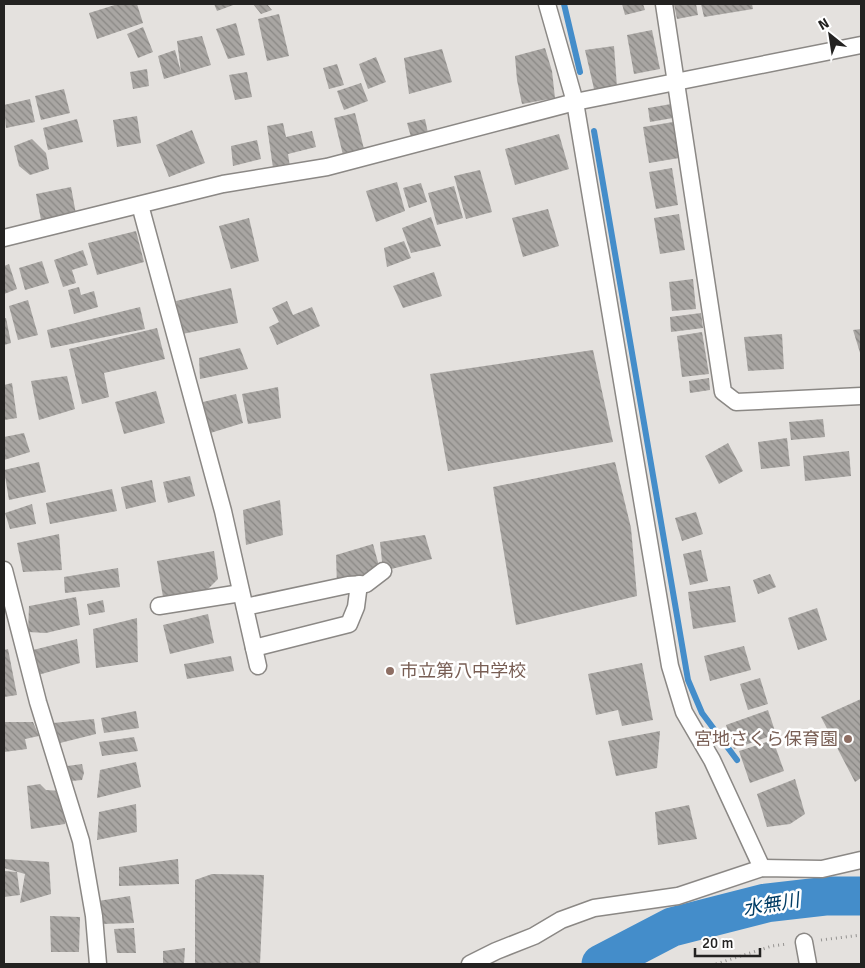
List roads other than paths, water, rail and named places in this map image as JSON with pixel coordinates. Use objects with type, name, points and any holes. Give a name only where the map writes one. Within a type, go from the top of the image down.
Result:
[{"type":"street","points":[[547,4],[575,102],[670,666],[684,712],[712,760],[762,868]]},
{"type":"street","points":[[664,4],[723,392],[736,402],[861,396]]},
{"type":"street","points":[[4,238],[223,184],[327,167],[575,102],[861,44]]},
{"type":"street","points":[[140,205],[223,511],[258,666]]},
{"type":"street","points":[[4,570],[38,702],[81,841],[94,916],[98,964]]},
{"type":"street","points":[[159,606],[243,600],[366,584],[383,571]]},
{"type":"street","points":[[254,648],[349,624],[356,607],[359,584]]},
{"type":"street","points":[[470,964],[534,936],[562,920],[594,908],[678,896],[762,868],[822,869],[861,860]]},
{"type":"street","points":[[804,942],[808,964]]},
{"type":"waterway","points":[[564,4],[580,72]]},
{"type":"waterway","points":[[594,131],[688,680],[702,713],[737,760]]},
{"type":"waterway","points":[[763,889],[766,903]]},
{"type":"waterway","name":"水無川","points":[[601,964],[672,927],[766,903],[827,896],[861,896]]},
{"type":"place","name":"市立第八中学校","points":[[390,671]]},
{"type":"place","name":"宮地さくら保育園","points":[[848,739]]}]
